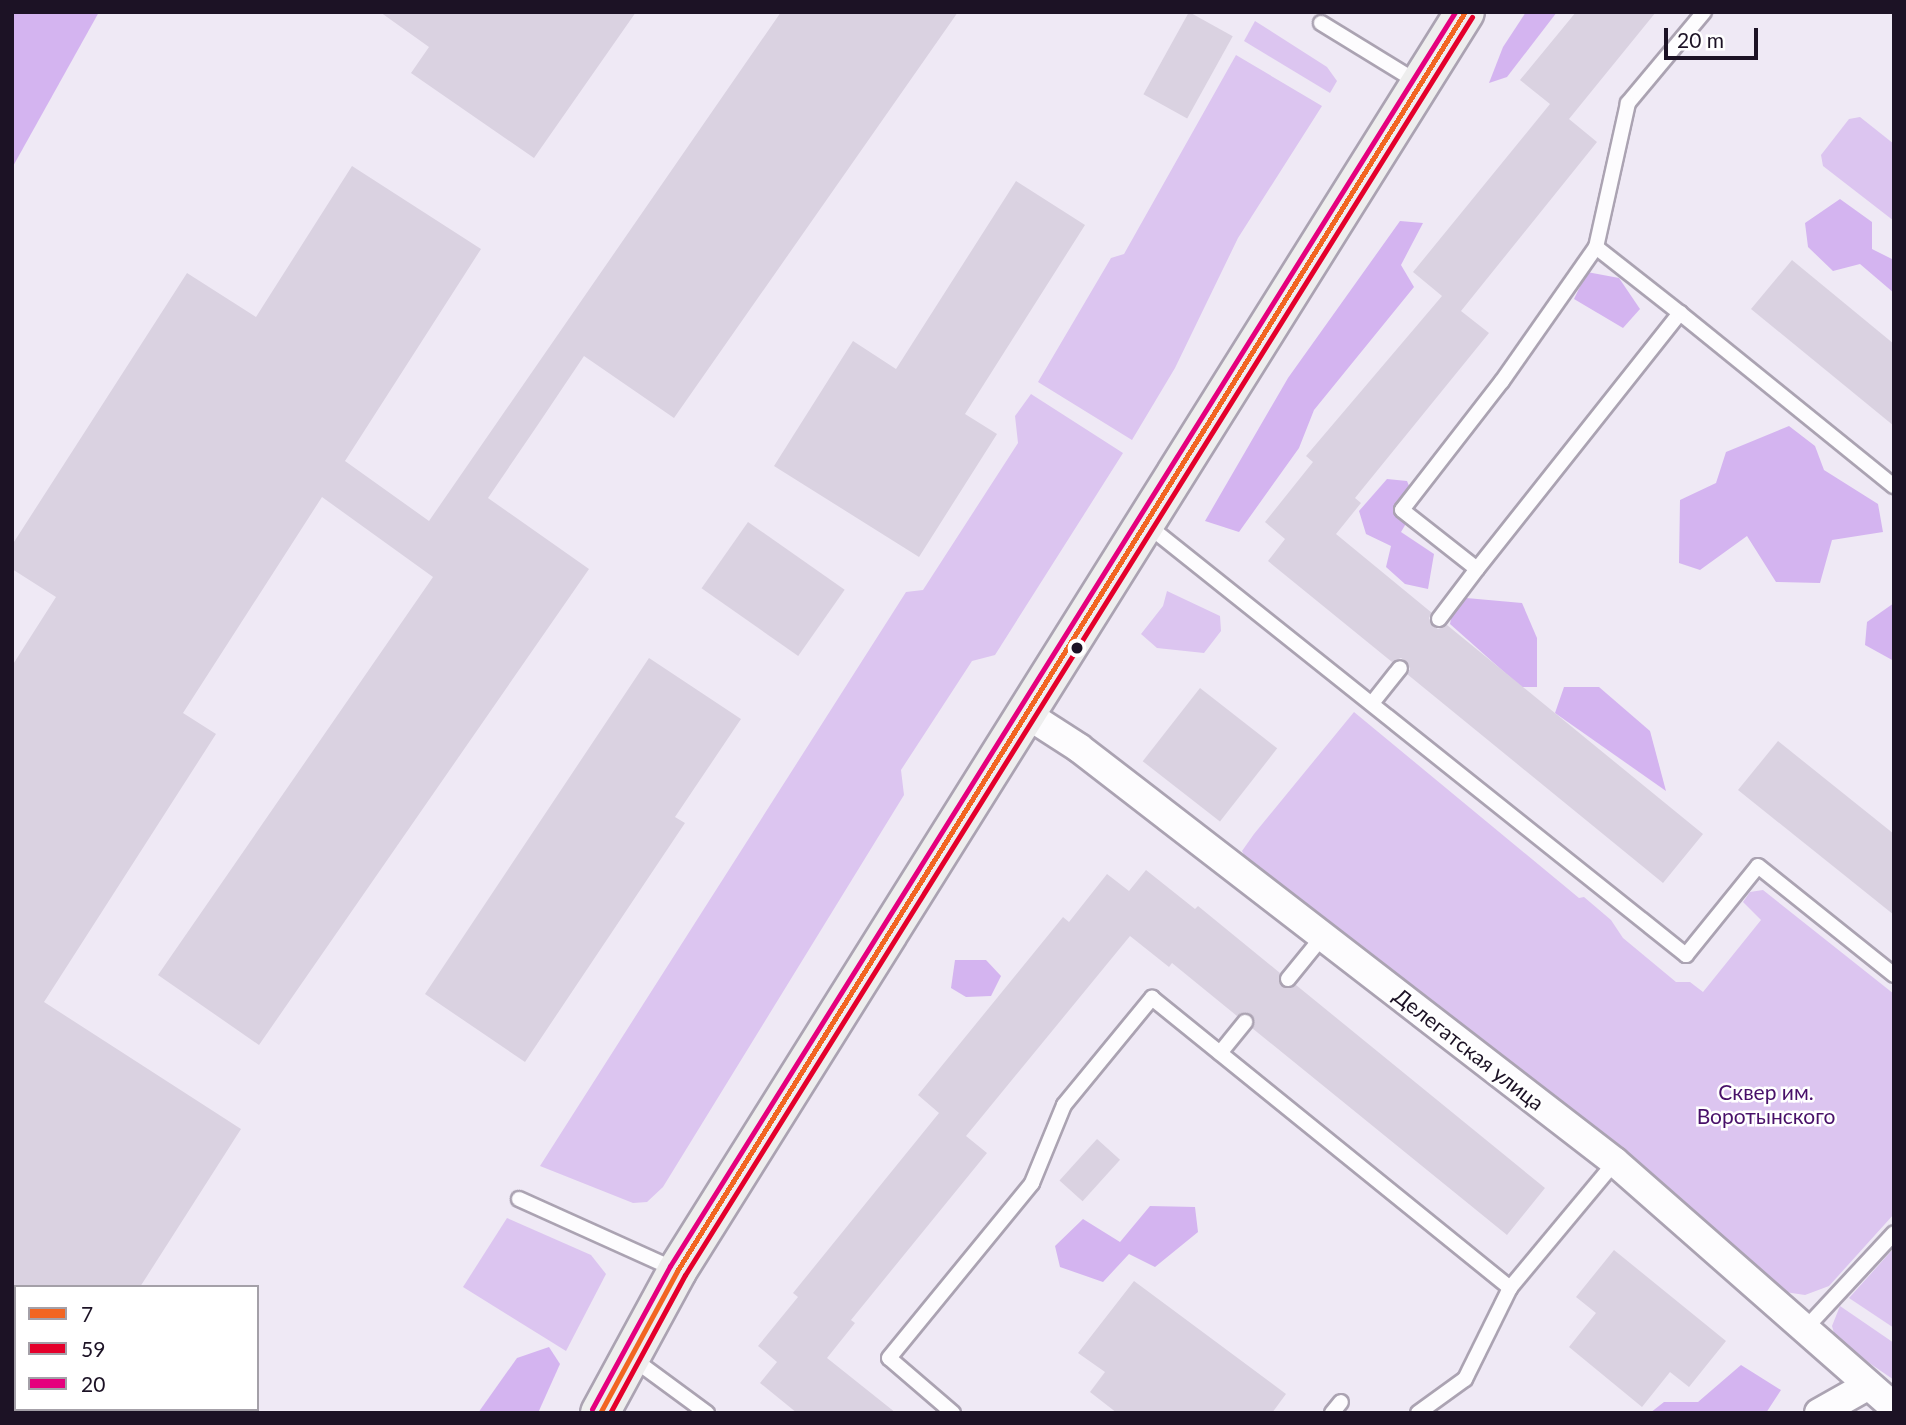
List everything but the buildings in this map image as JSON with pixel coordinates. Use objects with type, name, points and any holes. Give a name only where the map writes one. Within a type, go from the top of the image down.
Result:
[{"type":"street","points":[[600,1413],[628,1355],[677,1271],[1465,12]]},
{"type":"street","name":"Делегатская улица","points":[[1025,713],[1079,748],[1615,1162],[1894,1407]]},
{"type":"street","points":[[1819,1413],[1867,1386]]},
{"type":"lane","points":[[1477,569],[1402,510],[1502,381],[1596,247],[1628,103],[1704,12]]},
{"type":"lane","points":[[1321,23],[1420,84]]},
{"type":"lane","points":[[1596,247],[1894,486]]},
{"type":"lane","points":[[1439,619],[1680,313]]},
{"type":"lane","points":[[1145,523],[1373,702],[1686,955],[1758,866],[1894,975]]},
{"type":"lane","points":[[1373,702],[1399,668]]},
{"type":"lane","points":[[1288,979],[1323,936]]},
{"type":"lane","points":[[953,1413],[890,1358],[1032,1184],[1064,1105],[1152,998],[1510,1288]]},
{"type":"lane","points":[[1220,1054],[1245,1022]]},
{"type":"lane","points":[[1418,1413],[1465,1379],[1510,1288],[1615,1162]]},
{"type":"lane","points":[[519,1199],[677,1271]]},
{"type":"lane","points":[[1804,1330],[1894,1233]]},
{"type":"lane","points":[[628,1355],[707,1413]]},
{"type":"green space","points":[[1255,21],[1327,67],[1337,81],[1330,93],[1244,41]]},
{"type":"green space","points":[[1236,55],[1322,106],[1238,238],[1175,368],[1132,440],[1038,382],[1111,258],[1124,254]]},
{"type":"green space","points":[[1860,117],[1894,144],[1894,221],[1823,166],[1821,155],[1849,119]]},
{"type":"green space","points":[[1031,394],[1123,453],[995,655],[972,661],[901,770],[904,795],[663,1187],[647,1202],[633,1203],[540,1166],[906,592],[923,590],[1018,443],[1015,416]]},
{"type":"green space","points":[[1167,591],[1220,616],[1221,631],[1204,653],[1157,648],[1141,634],[1163,606]]},
{"type":"green space","name":"Сквер им. Воротынского","points":[[1354,712],[1579,898],[1584,897],[1611,920],[1623,938],[1676,982],[1690,982],[1703,992],[1761,920],[1743,902],[1750,892],[1763,890],[1894,994],[1894,1214],[1829,1286],[1805,1295],[1785,1292],[1609,1138],[1246,859],[1242,851],[1254,834]]},
{"type":"green space","points":[[507,1218],[591,1255],[606,1274],[566,1351],[463,1287]]},
{"type":"green space","points":[[1894,1248],[1894,1328],[1849,1298]]},
{"type":"green space","points":[[1840,1306],[1894,1343],[1894,1380],[1836,1340],[1832,1326]]},
{"type":"shaded area","points":[[12,12],[99,12],[12,168]]},
{"type":"shaded area","points":[[1526,12],[1557,12],[1507,77],[1489,83],[1503,47]]},
{"type":"shaded area","points":[[1840,199],[1872,222],[1872,249],[1894,260],[1894,293],[1860,264],[1833,271],[1808,247],[1805,223]]},
{"type":"shaded area","points":[[1400,221],[1423,223],[1401,265],[1414,287],[1314,410],[1299,448],[1239,532],[1205,521],[1288,378]]},
{"type":"shaded area","points":[[1587,272],[1619,278],[1640,309],[1623,328],[1574,299]]},
{"type":"shaded area","points":[[1789,426],[1815,446],[1824,470],[1878,504],[1883,532],[1832,540],[1820,583],[1776,582],[1747,536],[1700,570],[1679,563],[1680,500],[1716,483],[1726,452]]},
{"type":"shaded area","points":[[1387,479],[1407,481],[1417,505],[1401,532],[1434,554],[1428,589],[1405,584],[1386,567],[1391,546],[1366,534],[1359,511]]},
{"type":"shaded area","points":[[1455,597],[1522,603],[1537,638],[1537,687],[1521,687],[1450,624]]},
{"type":"shaded area","points":[[1894,603],[1894,661],[1865,645],[1867,622]]},
{"type":"shaded area","points":[[1564,687],[1599,687],[1650,731],[1666,791],[1555,713]]},
{"type":"shaded area","points":[[955,960],[986,960],[1001,976],[991,996],[966,997],[951,988]]},
{"type":"shaded area","points":[[1150,1206],[1195,1207],[1198,1232],[1155,1267],[1129,1254],[1103,1282],[1060,1267],[1055,1246],[1083,1219],[1120,1242]]},
{"type":"shaded area","points":[[549,1347],[560,1364],[538,1413],[478,1413],[517,1358]]},
{"type":"shaded area","points":[[1741,1365],[1781,1390],[1766,1413],[1650,1413],[1664,1402],[1698,1402]]},
{"type":"transit line","name":"20","points":[[592,1409],[670,1266],[1455,12]]},
{"type":"transit line","name":"7","points":[[600,1413],[677,1271],[1465,12]]},
{"type":"transit line","name":"59","points":[[610,1413],[685,1275],[1472,17]]}]
